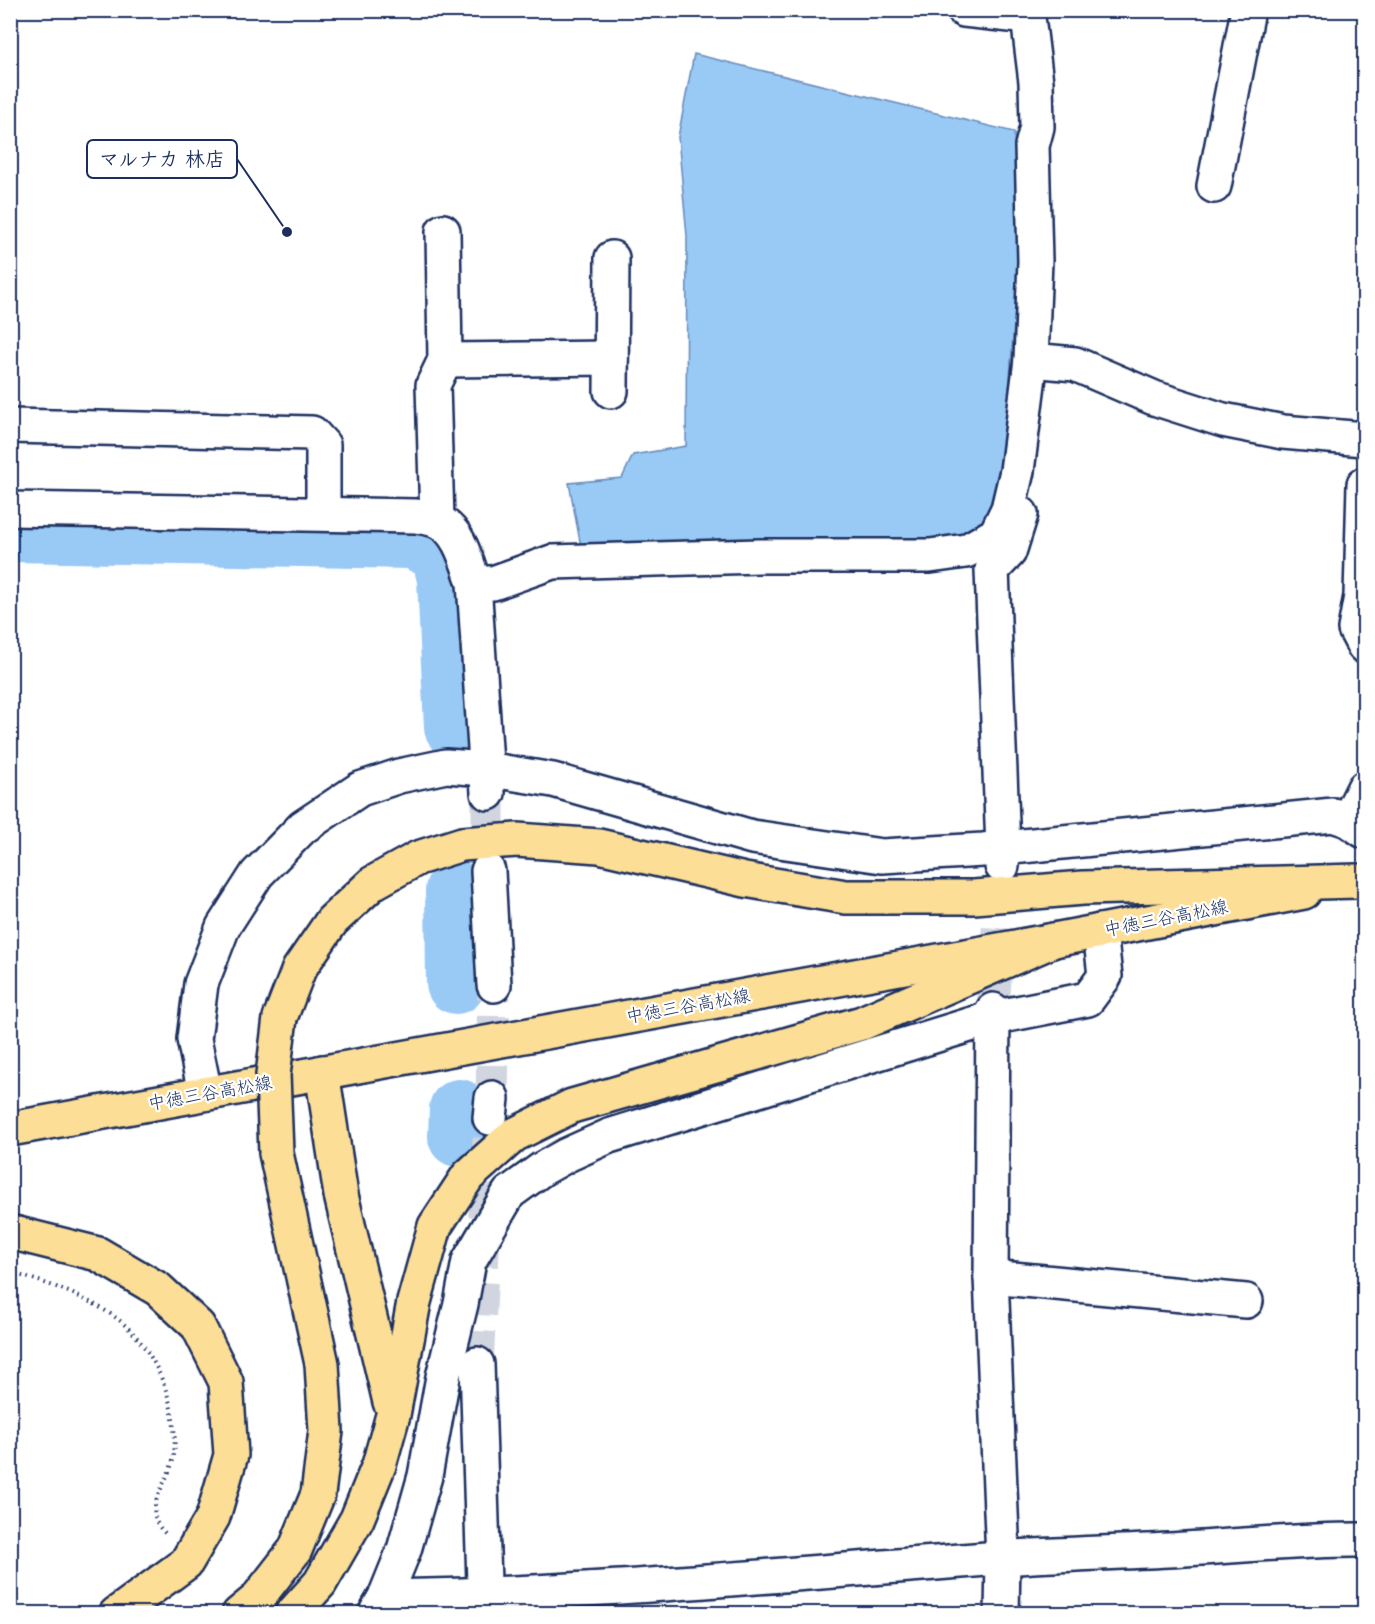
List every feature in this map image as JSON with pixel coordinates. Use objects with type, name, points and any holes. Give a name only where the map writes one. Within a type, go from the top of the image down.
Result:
[{"type":"main road","points":[[239,1614],[256,1600],[295,1550],[318,1494],[326,1431],[322,1364],[276,1153],[273,1075],[280,1018],[299,969],[332,921],[373,883],[418,858],[462,844],[517,840],[599,846],[745,880],[846,897],[974,897],[1083,888],[1361,881]]},
{"type":"main road","name":"中徳三谷高松線","points":[[10,1129],[1100,931],[1361,881]]},
{"type":"main road","points":[[292,1614],[320,1583],[357,1519],[379,1465],[393,1414],[414,1302],[435,1226],[468,1176],[514,1135],[572,1106],[862,1023],[1054,939]]},
{"type":"main road","points":[[322,1072],[341,1195],[393,1414]]},
{"type":"main road","points":[[10,1232],[98,1254],[158,1289],[198,1326],[226,1382],[231,1455],[213,1517],[186,1563],[116,1614]]},
{"type":"street","points":[[474,584],[493,583],[552,562],[760,556],[930,556],[966,551],[996,534],[1008,509],[1017,471],[1031,360],[1035,261],[1032,146],[1036,126],[1036,82],[1028,14],[964,10]]},
{"type":"street","points":[[1214,186],[1248,10]]},
{"type":"street","points":[[437,520],[433,385],[445,360],[443,231]]},
{"type":"street","points":[[611,391],[612,258]]},
{"type":"street","points":[[445,360],[611,358]]},
{"type":"street","points":[[1031,360],[1075,364],[1154,398],[1223,420],[1283,432],[1365,439]]},
{"type":"street","points":[[1002,857],[992,570],[1009,552],[1028,493],[1030,463],[1025,415]]},
{"type":"street","points":[[10,426],[312,433],[323,445],[323,513]]},
{"type":"street","points":[[1365,484],[1361,596],[1355,628],[1365,646]]},
{"type":"street","points":[[10,509],[323,513],[416,516],[437,520],[449,530],[463,551],[474,584],[487,781]]},
{"type":"street","points":[[205,1094],[195,1039],[201,984],[224,927],[257,874],[303,827],[360,789],[399,776],[446,766],[487,781],[553,780],[763,838],[882,856],[1002,857],[1303,816],[1333,814],[1357,826],[1365,788]]},
{"type":"street","points":[[488,871],[494,985]]},
{"type":"street","points":[[1100,931],[1105,976],[1088,999],[993,1014],[609,1136],[542,1169],[509,1193],[469,1261],[461,1304],[442,1377],[425,1476],[404,1550],[380,1605],[485,1604],[715,1581],[1003,1558],[1179,1550],[1320,1540],[1365,1540]]},
{"type":"street","points":[[993,1014],[991,1277],[1003,1558],[1002,1604]]},
{"type":"street","points":[[991,1277],[1246,1301]]},
{"type":"street","points":[[477,1364],[485,1604]]},
{"type":"path","points":[[10,1273],[54,1286],[120,1320],[156,1363],[171,1410],[174,1455],[166,1480],[155,1502],[153,1514],[156,1525],[168,1536]]},
{"type":"water","points":[[694,54],[1014,132],[1018,268],[1006,433],[998,498],[982,527],[958,536],[922,544],[581,547],[569,483],[622,478],[633,455],[686,446],[687,236],[678,137]]},
{"type":"waterway","points":[[10,532],[413,539],[441,553],[447,579],[454,727]]},
{"type":"waterway","points":[[455,890],[456,984]]},
{"type":"waterway","points":[[458,1137],[459,1109]]},
{"type":"tunnel","points":[[488,793],[488,869]]},
{"type":"tunnel","points":[[993,1010],[1002,868]]},
{"type":"tunnel","points":[[492,1098],[494,985]]},
{"type":"tunnel","points":[[477,1364],[489,1138]]},
{"type":"place","name":"マルナカ 林店","points":[[287,232]]}]
